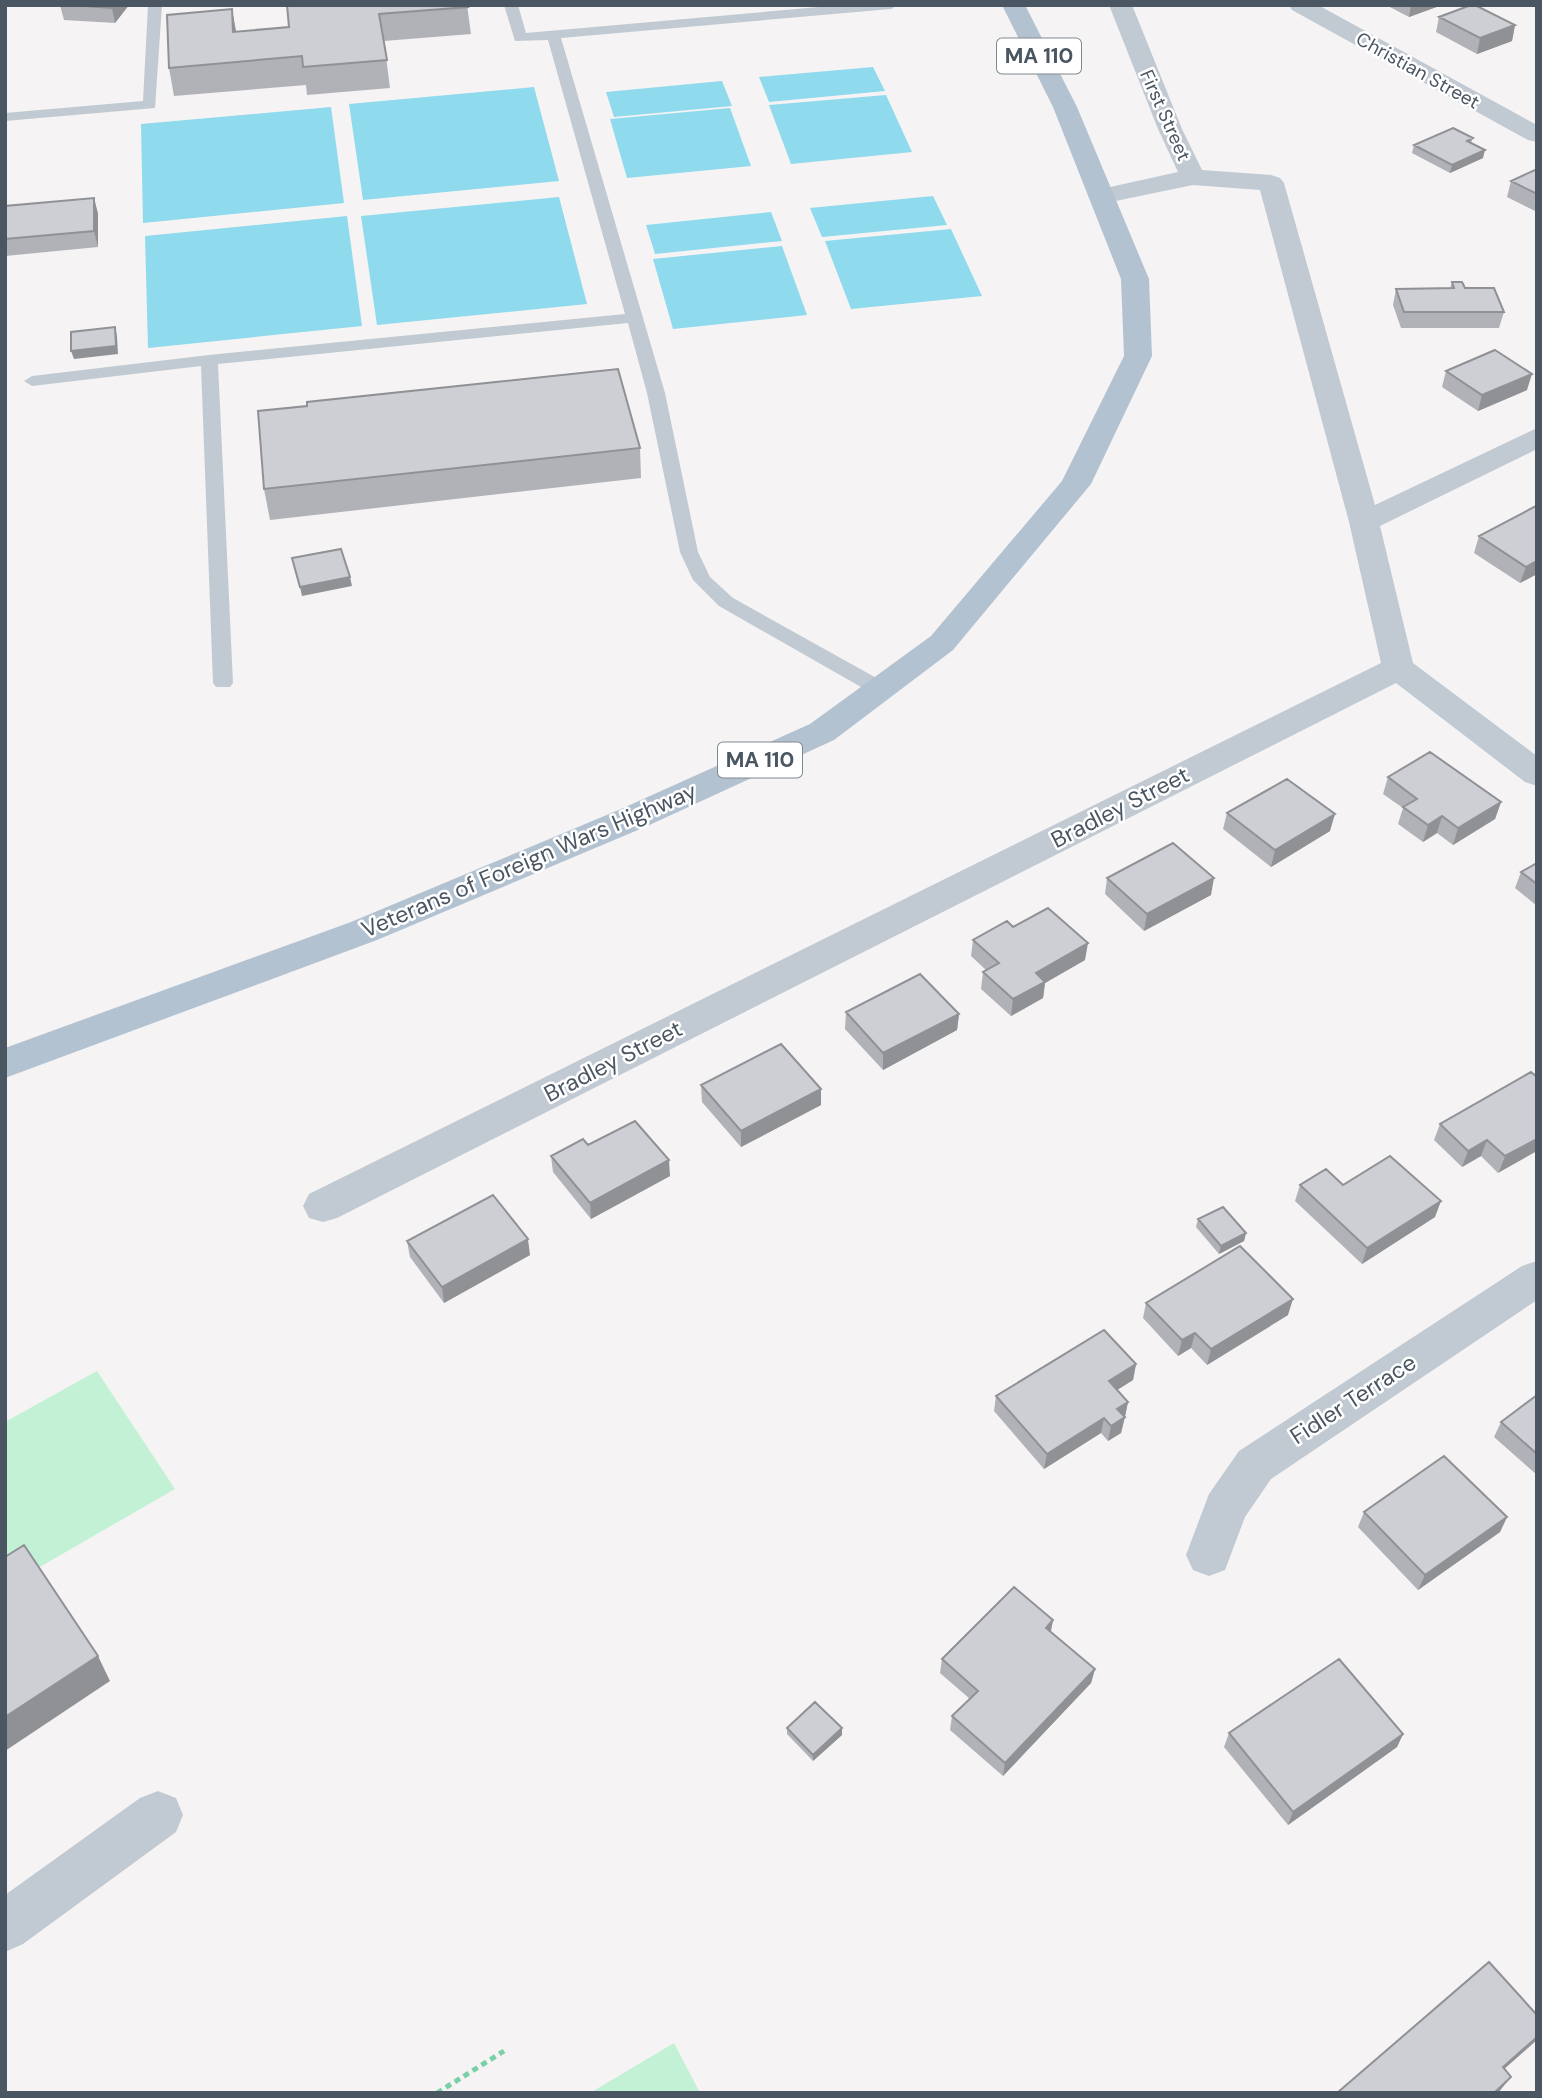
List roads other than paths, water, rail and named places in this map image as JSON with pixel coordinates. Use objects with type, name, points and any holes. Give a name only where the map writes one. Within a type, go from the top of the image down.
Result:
[{"type":"main road","name":"Veterans of Foreign Wars Highway","points":[[5,1063],[364,931],[634,818],[821,732],[882,690],[942,643],[1076,484],[1138,356],[1135,279],[1065,107],[1013,5]]},
{"type":"street","name":"First Street","points":[[1101,196],[1193,177],[1170,129],[1119,5]]},
{"type":"street","name":"Christian Street","points":[[1300,5],[1537,135]]},
{"type":"street","points":[[1193,177],[1271,183],[1364,522],[1398,668],[1537,774]]},
{"type":"street","points":[[1364,522],[1537,437]]},
{"type":"street","name":"Bradley Street","points":[[323,1206],[1398,668]]},
{"type":"street","name":"Fidler Terrace","points":[[1209,1555],[1225,1508],[1255,1465],[1537,1278]]},
{"type":"street","points":[[5,1926],[158,1815]]},
{"type":"lane","points":[[5,117],[150,106],[155,5]]},
{"type":"lane","points":[[511,5],[520,38],[891,5]]},
{"type":"lane","points":[[552,34],[656,393],[689,552],[702,580],[726,602],[882,690]]},
{"type":"lane","points":[[32,381],[209,360],[633,318]]},
{"type":"lane","points":[[209,360],[223,683]]},
{"type":"water","points":[[873,67],[885,91],[769,102],[759,77]]},
{"type":"water","points":[[722,81],[732,106],[614,117],[606,92]]},
{"type":"water","points":[[534,87],[559,181],[363,200],[349,104]]},
{"type":"water","points":[[886,95],[912,152],[791,164],[769,105]]},
{"type":"water","points":[[331,107],[344,203],[143,223],[141,124]]},
{"type":"water","points":[[730,108],[751,166],[627,178],[610,119]]},
{"type":"water","points":[[933,196],[947,225],[822,237],[810,208]]},
{"type":"water","points":[[559,197],[587,304],[377,325],[361,216]]},
{"type":"water","points":[[771,212],[782,241],[655,254],[646,225]]},
{"type":"water","points":[[347,216],[362,326],[148,348],[145,236]]},
{"type":"water","points":[[951,229],[982,296],[851,309],[825,241]]},
{"type":"water","points":[[782,246],[807,315],[673,329],[653,259]]}]
